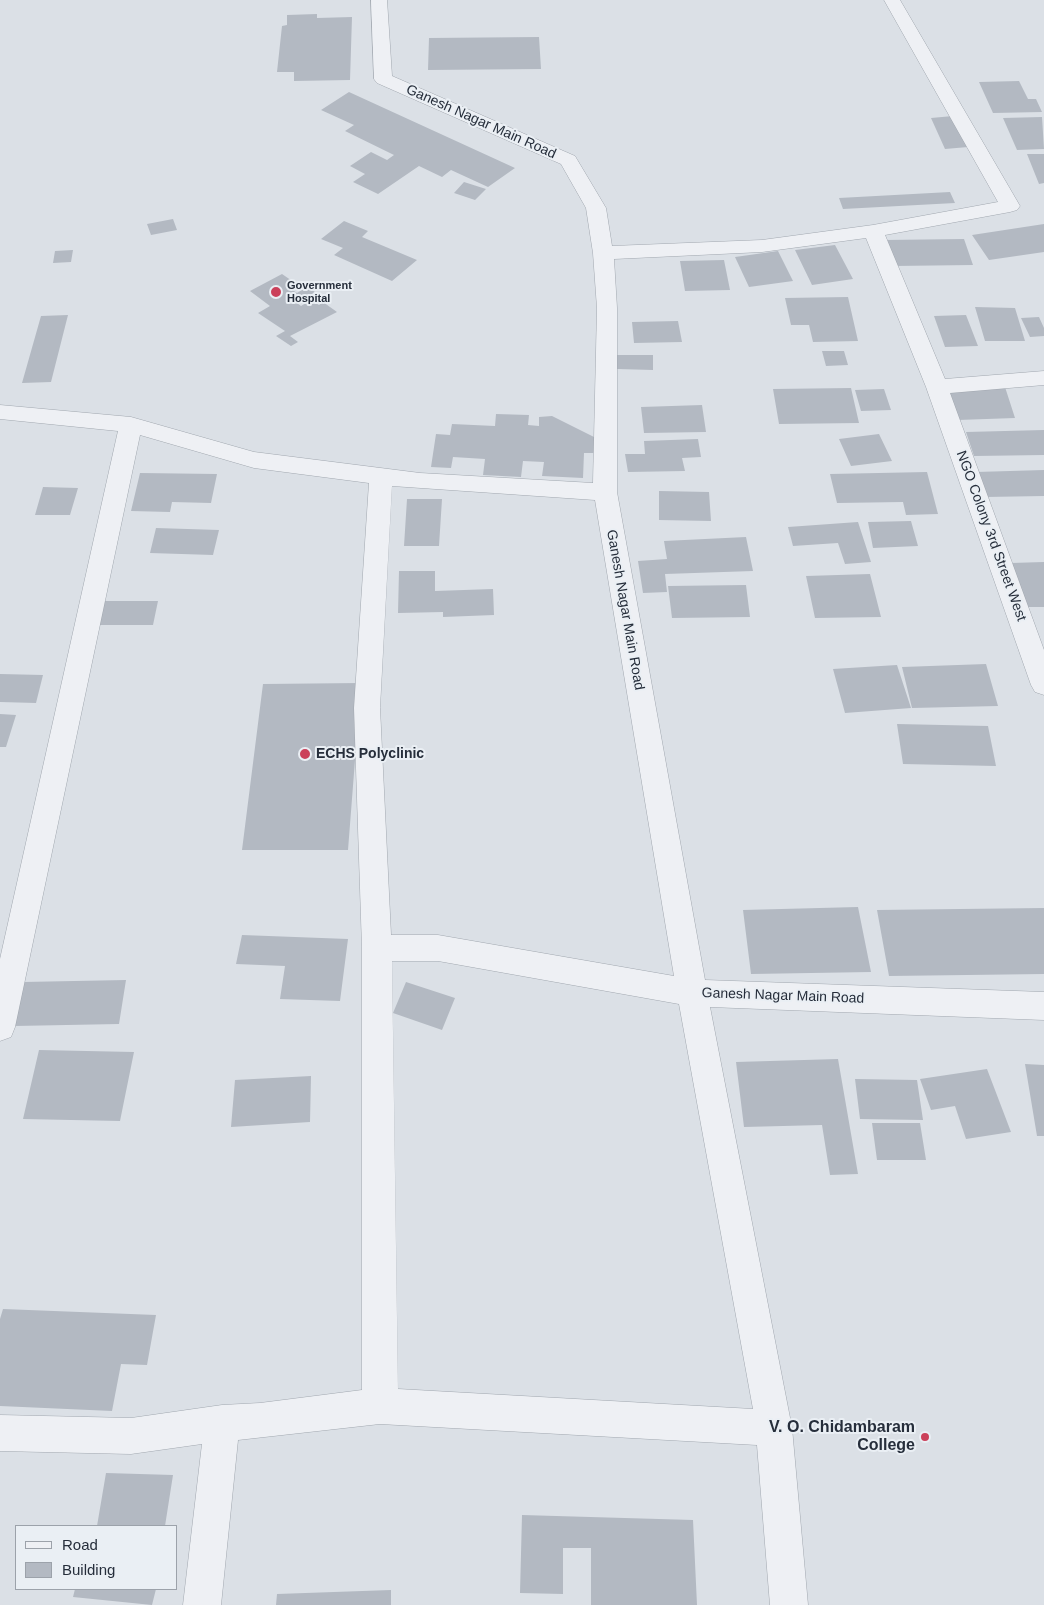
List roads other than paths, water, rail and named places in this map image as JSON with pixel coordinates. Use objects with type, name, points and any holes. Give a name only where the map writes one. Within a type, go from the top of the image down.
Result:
[{"type":"street","name":"Ganesh Nagar Main Road","points":[[379,0],[383,79],[568,160],[596,208],[603,254],[607,308],[605,492],[692,993],[1044,1006]]},
{"type":"street","points":[[603,254],[762,246],[873,230],[1010,206],[892,0]]},
{"type":"street","name":"NGO Colony 3rd Street West","points":[[873,230],[937,388],[1044,685]]},
{"type":"street","points":[[937,388],[1044,378]]},
{"type":"street","points":[[0,412],[131,425],[254,460],[420,481],[605,492]]},
{"type":"street","points":[[0,1027],[131,425]]},
{"type":"street","points":[[380,1406],[376,948],[367,708],[381,476]]},
{"type":"street","points":[[376,948],[438,948],[692,993],[774,1428],[789,1605]]},
{"type":"street","points":[[0,1433],[131,1436],[222,1422],[260,1421],[380,1406],[774,1428]]},
{"type":"street","points":[[202,1605],[222,1422]]},
{"type":"place","name":"Government Hospital","points":[[276,292]]},
{"type":"place","name":"ECHS Polyclinic","points":[[305,754]]},
{"type":"place","name":"V. O. Chidambaram College","points":[[925,1437]]}]
